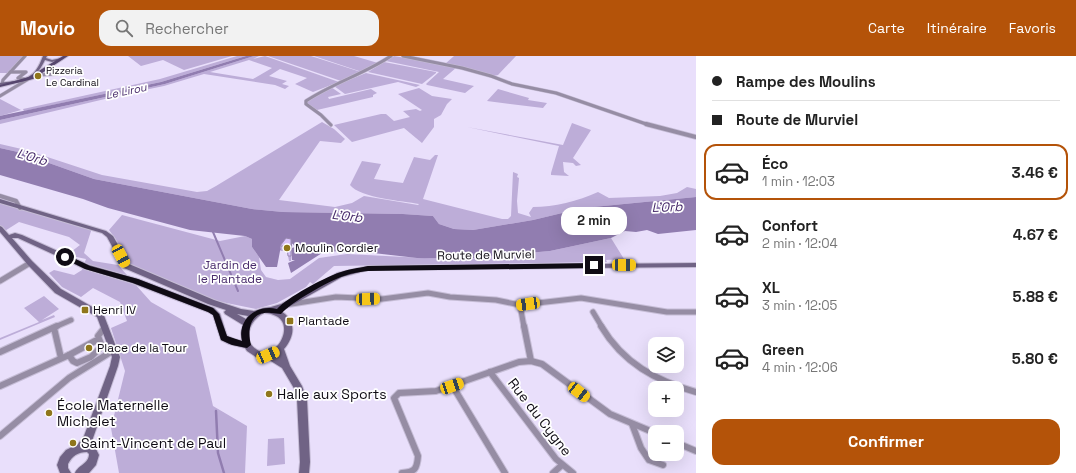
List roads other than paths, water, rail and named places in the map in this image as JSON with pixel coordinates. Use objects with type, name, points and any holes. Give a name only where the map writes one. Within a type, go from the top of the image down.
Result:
[{"type":"main road","points":[[1,85],[17,83],[31,78],[66,56]]},
{"type":"main road","points":[[1,85],[36,72],[45,57],[52,61],[61,59]]},
{"type":"main road","points":[[0,201],[104,232],[110,236],[126,266],[211,302],[240,312],[256,314]]},
{"type":"main road","points":[[0,228],[30,263],[58,291],[100,315],[114,350],[116,357],[114,366],[85,448]]},
{"type":"main road","points":[[8,237],[15,235],[20,236],[87,267],[135,281],[211,310],[216,314],[222,336],[232,342],[247,345]]},
{"type":"main road","name":"Route de Murviel","points":[[274,311],[340,275],[368,268],[696,264]]},
{"type":"main road","points":[[211,302],[238,317],[246,328]]},
{"type":"main road","points":[[268,355],[280,349],[287,341],[288,331],[285,317],[274,311],[262,311],[250,318],[246,328],[247,345],[252,351],[268,355],[286,367]]},
{"type":"main road","points":[[222,336],[233,338],[246,328]]},
{"type":"main road","points":[[280,349],[286,367],[297,384],[302,399],[305,462],[304,473]]},
{"type":"main road","points":[[80,473],[89,470],[93,458],[93,454],[85,448]]},
{"type":"main road","points":[[62,471],[64,461],[69,454],[85,448]]},
{"type":"street","points":[[1,85],[10,72],[25,56]]},
{"type":"street","points":[[331,125],[321,115],[306,104],[306,101],[325,89],[365,72],[391,56]]},
{"type":"street","points":[[403,56],[462,68],[491,76],[512,84],[556,93],[660,129],[696,137]]},
{"type":"street","points":[[7,76],[22,78],[26,73],[10,72]]},
{"type":"street","points":[[37,75],[57,74]]},
{"type":"street","points":[[0,96],[17,83]]},
{"type":"street","points":[[0,196],[16,201],[20,208]]},
{"type":"street","points":[[0,281],[30,263]]},
{"type":"street","points":[[284,306],[336,297],[382,299],[428,293],[450,297],[496,300],[520,306],[581,298],[667,312],[696,312]]},
{"type":"street","points":[[520,306],[531,361]]},
{"type":"street","points":[[593,312],[611,342],[629,361],[647,373],[666,382],[696,392]]},
{"type":"street","points":[[0,352],[71,320]]},
{"type":"street","points":[[69,355],[73,361],[78,363],[85,362],[98,352],[102,346],[98,336],[104,327]]},
{"type":"street","points":[[54,328],[61,358]]},
{"type":"street","points":[[0,386],[69,355],[95,341]]},
{"type":"street","points":[[0,436],[75,375],[99,358],[114,350]]},
{"type":"street","points":[[402,473],[411,472],[417,466],[418,456],[394,398],[395,396],[399,393],[436,391],[519,362],[531,361],[542,364],[599,407],[632,424],[648,430]]},
{"type":"street","name":"Rue du Cygne","points":[[490,372],[556,459],[562,466],[573,473]]},
{"type":"street","points":[[452,386],[505,473]]},
{"type":"street","points":[[632,424],[641,448],[650,460],[663,465]]},
{"type":"street","points":[[684,445],[696,451]]},
{"type":"street","points":[[305,462],[309,473]]},
{"type":"street","points":[[553,473],[562,466]]},
{"type":"water","name":"Le Lirou","points":[[246,56],[254,56],[165,84],[0,120],[0,116],[161,82]]},
{"type":"water","name":"L'Orb","points":[[0,148],[18,152],[94,179],[252,209],[283,212],[433,216],[439,224],[454,229],[473,230],[533,220],[583,208],[696,197],[696,230],[658,234],[647,230],[636,232],[625,231],[611,238],[550,251],[463,259],[417,258],[347,250],[322,253],[291,273],[288,263],[295,260],[292,260],[292,248],[295,247],[293,244],[286,242],[280,251],[277,267],[266,267],[252,247],[252,239],[245,236],[190,230],[108,208],[83,199],[0,175]]},
{"type":"waterway","points":[[213,232],[238,291]]},
{"type":"waterway","points":[[216,411],[218,453],[224,473]]},
{"type":"place","name":"Pizzeria Le Cardinal","points":[[38,76]]},
{"type":"place","name":"Moulin Cordier","points":[[287,248]]},
{"type":"place","name":"Henri IV","points":[[85,310]]},
{"type":"place","name":"Plantade","points":[[290,321]]},
{"type":"place","name":"Place de la Tour","points":[[89,348]]},
{"type":"place","name":"Halle aux Sports","points":[[269,394]]},
{"type":"place","name":"École Maternelle Michelet","points":[[49,413]]},
{"type":"place","name":"Saint-Vincent de Paul","points":[[73,443]]},
{"type":"park label","name":"Jardin de le Plantade","points":[[230,272]]}]
